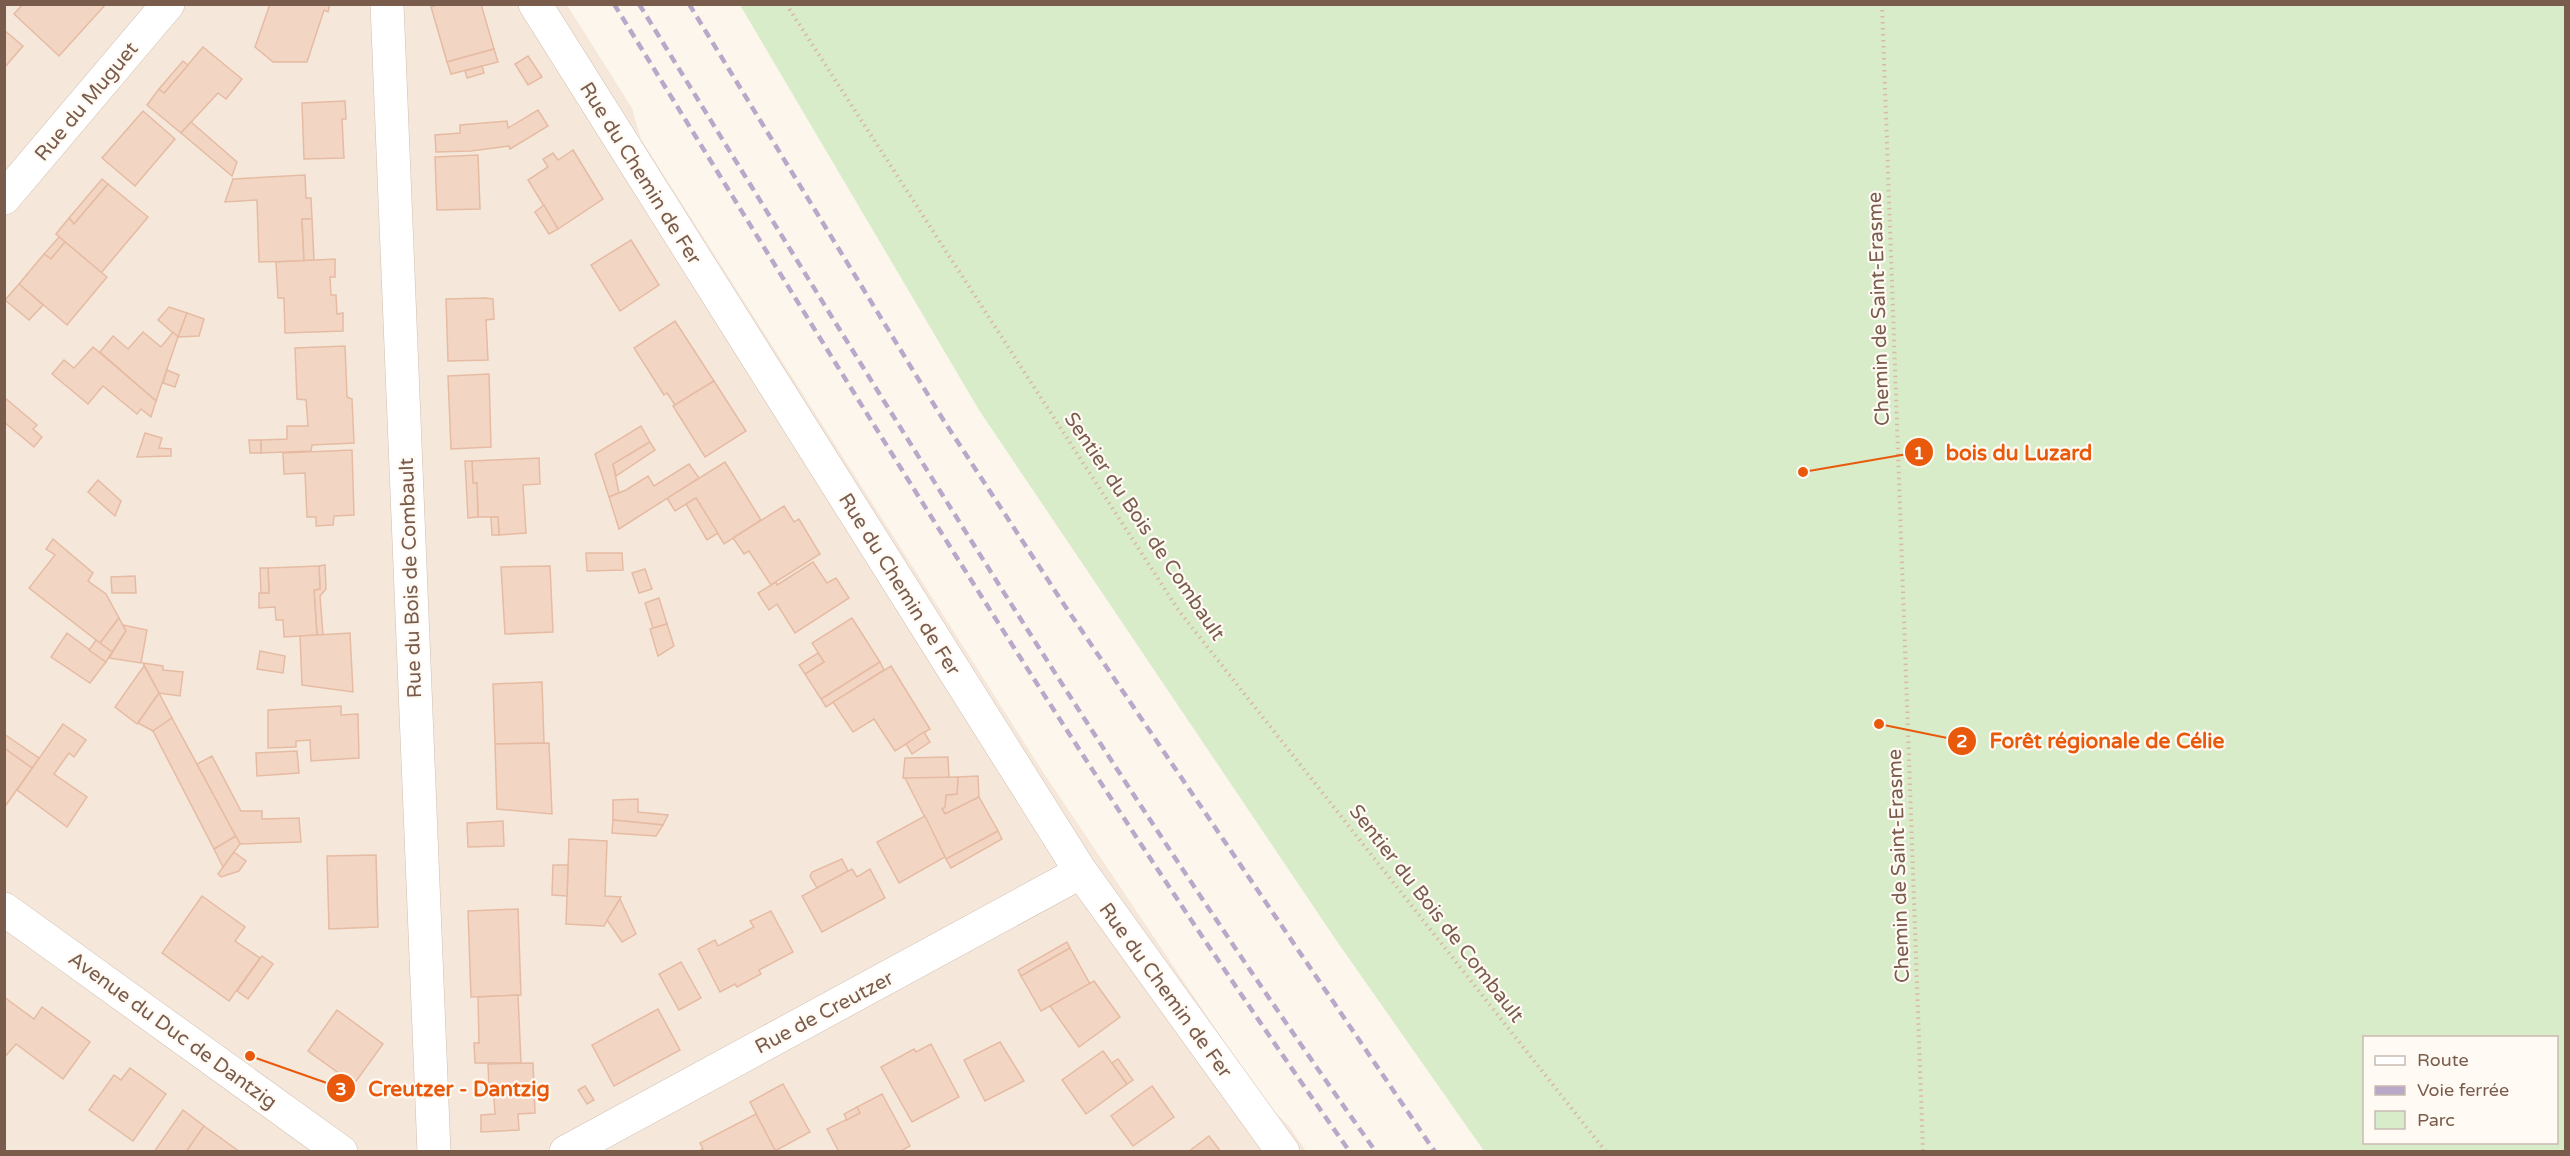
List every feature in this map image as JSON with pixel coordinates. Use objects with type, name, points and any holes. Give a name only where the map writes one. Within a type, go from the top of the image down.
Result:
[{"type":"street","name":"Rue du Muguet","points":[[4,198],[168,4]]},
{"type":"street","name":"Rue du Bois de Combault","points":[[387,4],[434,1152]]},
{"type":"street","name":"Rue du Chemin de Fer","points":[[535,4],[1081,872],[1283,1152]]},
{"type":"street","name":"Rue de Creutzer","points":[[566,1152],[1081,872]]},
{"type":"street","name":"Avenue du Duc de Dantzig","points":[[4,909],[341,1152]]},
{"type":"path","name":"Sentier du Bois de Combault","points":[[786,4],[1179,611],[1606,1152]]},
{"type":"path","name":"Chemin de Saint-Erasme","points":[[1882,4],[1923,1152]]},
{"type":"shaded area","points":[[5,4],[567,5],[632,108],[641,139],[1043,772],[1264,1101],[1289,1126],[1306,1151],[5,1152]]},
{"type":"green space","points":[[740,5],[2565,5],[2565,1151],[1484,1151],[1336,940],[979,410]]},
{"type":"building","points":[[23,4],[106,4],[59,56],[14,14]]},
{"type":"building","points":[[270,4],[330,4],[328,12],[324,10],[307,62],[273,62],[255,47]]},
{"type":"building","points":[[440,4],[481,4],[494,49],[447,62],[431,7]]},
{"type":"building","points":[[4,30],[23,46],[4,68]]},
{"type":"building","points":[[203,47],[242,79],[226,99],[218,93],[181,133],[147,105],[159,89],[164,93]]},
{"type":"building","points":[[494,49],[498,62],[451,74],[447,62]]},
{"type":"building","points":[[528,56],[542,77],[528,85],[515,64]]},
{"type":"building","points":[[183,61],[188,65],[164,93],[159,89]]},
{"type":"building","points":[[482,66],[484,73],[467,78],[465,71]]},
{"type":"building","points":[[345,101],[346,119],[342,119],[344,158],[304,159],[302,103]]},
{"type":"building","points":[[538,110],[548,126],[510,149],[509,146],[471,151],[436,152],[435,135],[460,133],[460,125],[507,121],[508,128]]},
{"type":"building","points":[[143,111],[175,139],[135,186],[102,158]]},
{"type":"building","points":[[191,122],[237,162],[232,176],[181,133]]},
{"type":"building","points":[[573,150],[603,199],[558,229],[528,180],[548,167],[543,159],[553,153],[558,160]]},
{"type":"building","points":[[478,155],[480,209],[437,210],[435,157]]},
{"type":"building","points":[[305,175],[306,198],[311,198],[312,219],[302,219],[304,261],[259,262],[257,200],[225,202],[233,179]]},
{"type":"building","points":[[102,179],[108,184],[74,224],[69,218]]},
{"type":"building","points":[[108,184],[148,217],[101,273],[56,234],[69,218],[74,224]]},
{"type":"building","points":[[544,205],[558,229],[549,234],[535,212]]},
{"type":"building","points":[[302,219],[312,219],[314,260],[304,261]]},
{"type":"building","points":[[59,237],[65,242],[51,259],[44,254]]},
{"type":"building","points":[[631,240],[659,285],[620,311],[591,265]]},
{"type":"building","points":[[65,242],[107,277],[67,325],[19,284],[44,254],[51,259]]},
{"type":"building","points":[[335,259],[335,277],[330,277],[331,295],[336,295],[337,314],[343,313],[343,331],[285,333],[284,298],[278,298],[276,262]]},
{"type":"building","points":[[19,284],[43,305],[29,320],[5,300]]},
{"type":"building","points":[[446,299],[493,299],[494,319],[486,320],[488,360],[448,361]]},
{"type":"building","points":[[169,307],[187,313],[178,337],[158,320]]},
{"type":"building","points":[[187,313],[204,319],[199,336],[178,337]]},
{"type":"building","points":[[675,321],[714,381],[675,405],[667,393],[664,395],[634,348]]},
{"type":"building","points":[[143,332],[161,347],[173,332],[178,337],[156,401],[100,352],[113,336],[128,349]]},
{"type":"building","points":[[345,346],[347,397],[352,399],[354,443],[312,445],[311,451],[261,453],[261,440],[287,439],[287,426],[308,426],[306,400],[297,399],[295,348]]},
{"type":"building","points":[[93,347],[156,401],[151,417],[141,409],[137,414],[103,386],[88,404],[52,374],[64,360],[74,368]]},
{"type":"building","points":[[167,370],[179,375],[175,387],[163,383]]},
{"type":"building","points":[[489,374],[491,447],[451,449],[448,376]]},
{"type":"building","points":[[714,381],[746,431],[705,457],[673,406]]},
{"type":"building","points":[[4,397],[37,425],[33,429],[42,437],[34,447],[4,422]]},
{"type":"building","points":[[641,426],[650,442],[613,464],[619,493],[609,497],[595,454]]},
{"type":"building","points":[[145,433],[162,438],[159,448],[171,449],[171,456],[137,457]]},
{"type":"building","points":[[249,440],[261,440],[261,453],[250,453]]},
{"type":"building","points":[[650,442],[655,450],[616,476],[613,464]]},
{"type":"building","points":[[352,450],[354,515],[334,516],[333,525],[316,526],[316,517],[307,517],[305,473],[284,474],[283,453]]},
{"type":"building","points":[[539,458],[540,484],[523,485],[526,533],[499,535],[498,517],[478,517],[477,483],[473,483],[472,461]]},
{"type":"building","points":[[465,461],[472,461],[473,483],[477,483],[478,517],[468,518]]},
{"type":"building","points":[[725,462],[761,520],[724,544],[696,498],[675,511],[667,498]]},
{"type":"building","points":[[689,464],[699,478],[619,529],[609,497],[626,490],[648,476],[654,486]]},
{"type":"building","points":[[98,480],[121,501],[115,516],[88,492]]},
{"type":"building","points":[[696,498],[718,533],[707,540],[686,504]]},
{"type":"building","points":[[784,506],[794,522],[799,519],[820,554],[771,585],[749,551],[744,554],[733,538]]},
{"type":"building","points":[[491,517],[498,517],[499,535],[492,535]]},
{"type":"building","points":[[53,539],[93,573],[88,581],[106,594],[119,618],[100,643],[29,588],[55,555],[46,549]]},
{"type":"building","points":[[586,553],[622,553],[623,570],[587,571]]},
{"type":"building","points":[[813,562],[827,583],[836,578],[849,598],[795,633],[777,604],[769,610],[758,593],[776,582],[777,585]]},
{"type":"building","points":[[325,565],[326,589],[320,596],[323,635],[317,635],[314,590],[320,589],[319,566]]},
{"type":"building","points":[[319,566],[320,589],[314,590],[317,635],[284,637],[283,620],[276,620],[275,607],[259,608],[259,593],[269,593],[268,568]]},
{"type":"building","points":[[550,566],[553,632],[505,634],[501,567]]},
{"type":"building","points":[[260,568],[268,568],[269,593],[261,593]]},
{"type":"building","points":[[645,569],[652,589],[639,593],[632,573]]},
{"type":"building","points":[[135,576],[136,593],[112,593],[111,577]]},
{"type":"building","points":[[659,598],[667,624],[653,628],[645,603]]},
{"type":"building","points":[[119,618],[126,631],[112,652],[100,643]]},
{"type":"building","points":[[852,618],[880,662],[821,699],[805,674],[824,662],[812,643]]},
{"type":"building","points":[[667,624],[674,646],[658,656],[650,629]]},
{"type":"building","points":[[123,625],[147,630],[141,663],[109,658],[126,631]]},
{"type":"building","points":[[67,633],[106,662],[90,683],[51,657]]},
{"type":"building","points":[[350,633],[353,692],[302,685],[300,636]]},
{"type":"building","points":[[96,640],[112,652],[106,662],[89,650]]},
{"type":"building","points":[[260,651],[285,656],[283,673],[257,669]]},
{"type":"building","points":[[818,653],[824,662],[805,674],[799,665]]},
{"type":"building","points":[[880,662],[884,670],[826,707],[821,699]]},
{"type":"building","points":[[143,663],[163,666],[163,670],[183,672],[180,696],[159,693]]},
{"type":"building","points":[[144,666],[159,693],[137,724],[115,707]]},
{"type":"building","points":[[891,666],[930,729],[895,751],[874,719],[853,732],[833,702]]},
{"type":"building","points":[[542,682],[544,743],[495,744],[493,684]]},
{"type":"building","points":[[159,693],[172,718],[153,731],[138,723]]},
{"type":"building","points":[[341,706],[341,715],[358,714],[359,758],[311,761],[310,740],[296,741],[296,747],[268,748],[268,710]]},
{"type":"building","points":[[172,718],[236,836],[214,849],[153,731]]},
{"type":"building","points":[[63,724],[86,740],[74,757],[69,753],[54,774],[87,797],[67,827],[17,790]]},
{"type":"building","points":[[924,732],[930,742],[912,754],[906,744]]},
{"type":"building","points":[[4,734],[39,758],[32,768],[4,748]]},
{"type":"building","points":[[549,743],[552,814],[497,809],[495,744]]},
{"type":"building","points":[[4,748],[32,768],[4,808]]},
{"type":"building","points":[[297,751],[299,773],[257,776],[256,753]]},
{"type":"building","points":[[212,756],[241,811],[262,811],[262,819],[299,818],[301,842],[240,844],[197,764]]},
{"type":"building","points":[[948,757],[949,778],[903,778],[905,758]]},
{"type":"building","points":[[978,776],[979,797],[945,814],[942,809],[945,807],[946,795],[957,794],[958,777]]},
{"type":"building","points":[[958,777],[957,794],[946,795],[945,807],[942,809],[945,814],[979,797],[998,831],[946,859],[905,778]]},
{"type":"building","points":[[638,799],[638,812],[668,815],[663,825],[613,820],[613,800]]},
{"type":"building","points":[[925,816],[945,857],[899,883],[877,842]]},
{"type":"building","points":[[613,820],[663,825],[656,836],[612,833]]},
{"type":"building","points":[[503,821],[504,846],[468,847],[467,823]]},
{"type":"building","points":[[998,831],[1002,839],[951,868],[946,859]]},
{"type":"building","points":[[236,836],[240,844],[223,867],[214,849]]},
{"type":"building","points":[[569,839],[607,841],[605,896],[621,897],[604,926],[566,924]]},
{"type":"building","points":[[234,852],[246,861],[239,871],[221,877],[218,874]]},
{"type":"building","points":[[376,855],[378,927],[329,929],[327,856]]},
{"type":"building","points":[[842,859],[848,871],[817,888],[810,876],[812,872]]},
{"type":"building","points":[[553,865],[568,865],[567,896],[552,895]]},
{"type":"building","points":[[852,869],[857,877],[870,869],[885,898],[822,932],[802,896]]},
{"type":"building","points":[[202,896],[245,927],[235,941],[260,958],[229,1001],[162,953]]},
{"type":"building","points":[[620,899],[636,934],[622,942],[607,920]]},
{"type":"building","points":[[518,909],[521,995],[471,997],[468,911]]},
{"type":"building","points":[[771,911],[793,952],[759,970],[761,974],[737,987],[735,984],[720,992],[698,949],[715,940],[718,946],[754,927],[750,921]]},
{"type":"building","points":[[1067,942],[1070,948],[1021,976],[1018,970]]},
{"type":"building","points":[[1070,948],[1090,984],[1041,1011],[1021,976]]},
{"type":"building","points":[[262,956],[273,964],[248,999],[237,991]]},
{"type":"building","points":[[681,962],[701,998],[679,1010],[659,974]]},
{"type":"building","points":[[1094,981],[1120,1017],[1079,1047],[1050,1006]]},
{"type":"building","points":[[518,995],[521,1063],[475,1063],[474,1043],[479,1043],[478,997]]},
{"type":"building","points":[[4,997],[34,1019],[42,1007],[90,1042],[63,1079],[16,1044],[4,1058]]},
{"type":"building","points":[[658,1009],[680,1050],[614,1086],[592,1045]]},
{"type":"building","points":[[337,1010],[383,1044],[354,1084],[308,1051]]},
{"type":"building","points":[[1000,1042],[1024,1081],[985,1101],[964,1060]]},
{"type":"building","points":[[931,1044],[959,1097],[912,1122],[881,1067],[914,1049],[916,1052]]},
{"type":"building","points":[[1103,1051],[1127,1084],[1086,1114],[1062,1080]]},
{"type":"building","points":[[1118,1059],[1133,1080],[1127,1084],[1112,1063]]},
{"type":"building","points":[[533,1063],[535,1113],[518,1114],[519,1130],[481,1132],[481,1115],[495,1114],[493,1086],[489,1087],[488,1064]]},
{"type":"building","points":[[130,1068],[166,1094],[133,1141],[89,1110],[114,1075],[121,1080]]},
{"type":"building","points":[[783,1084],[810,1132],[775,1151],[750,1102]]},
{"type":"building","points":[[585,1086],[594,1100],[587,1104],[578,1090]]},
{"type":"building","points":[[1152,1086],[1174,1117],[1133,1146],[1111,1116]]},
{"type":"building","points":[[882,1094],[910,1146],[899,1152],[839,1152],[827,1129],[860,1113],[857,1107]]},
{"type":"building","points":[[857,1107],[860,1113],[847,1120],[844,1114]]},
{"type":"building","points":[[183,1110],[204,1126],[186,1152],[154,1152]]},
{"type":"building","points":[[756,1114],[776,1152],[697,1152],[703,1149],[700,1143]]},
{"type":"building","points":[[204,1126],[240,1152],[186,1152]]},
{"type":"building","points":[[1209,1136],[1221,1152],[1188,1152]]},
{"type":"railway","points":[[614,4],[973,584],[1158,870],[1350,1152]]},
{"type":"railway","points":[[639,4],[998,584],[1090,728],[1279,1012],[1376,1152]]},
{"type":"railway","points":[[689,4],[944,421],[1063,603],[1435,1152]]},
{"type":"place","name":"bois du Luzard","points":[[1803,472]]},
{"type":"place","name":"Forêt régionale de Célie","points":[[1879,724]]},
{"type":"place","name":"Creutzer - Dantzig","points":[[250,1056]]}]
